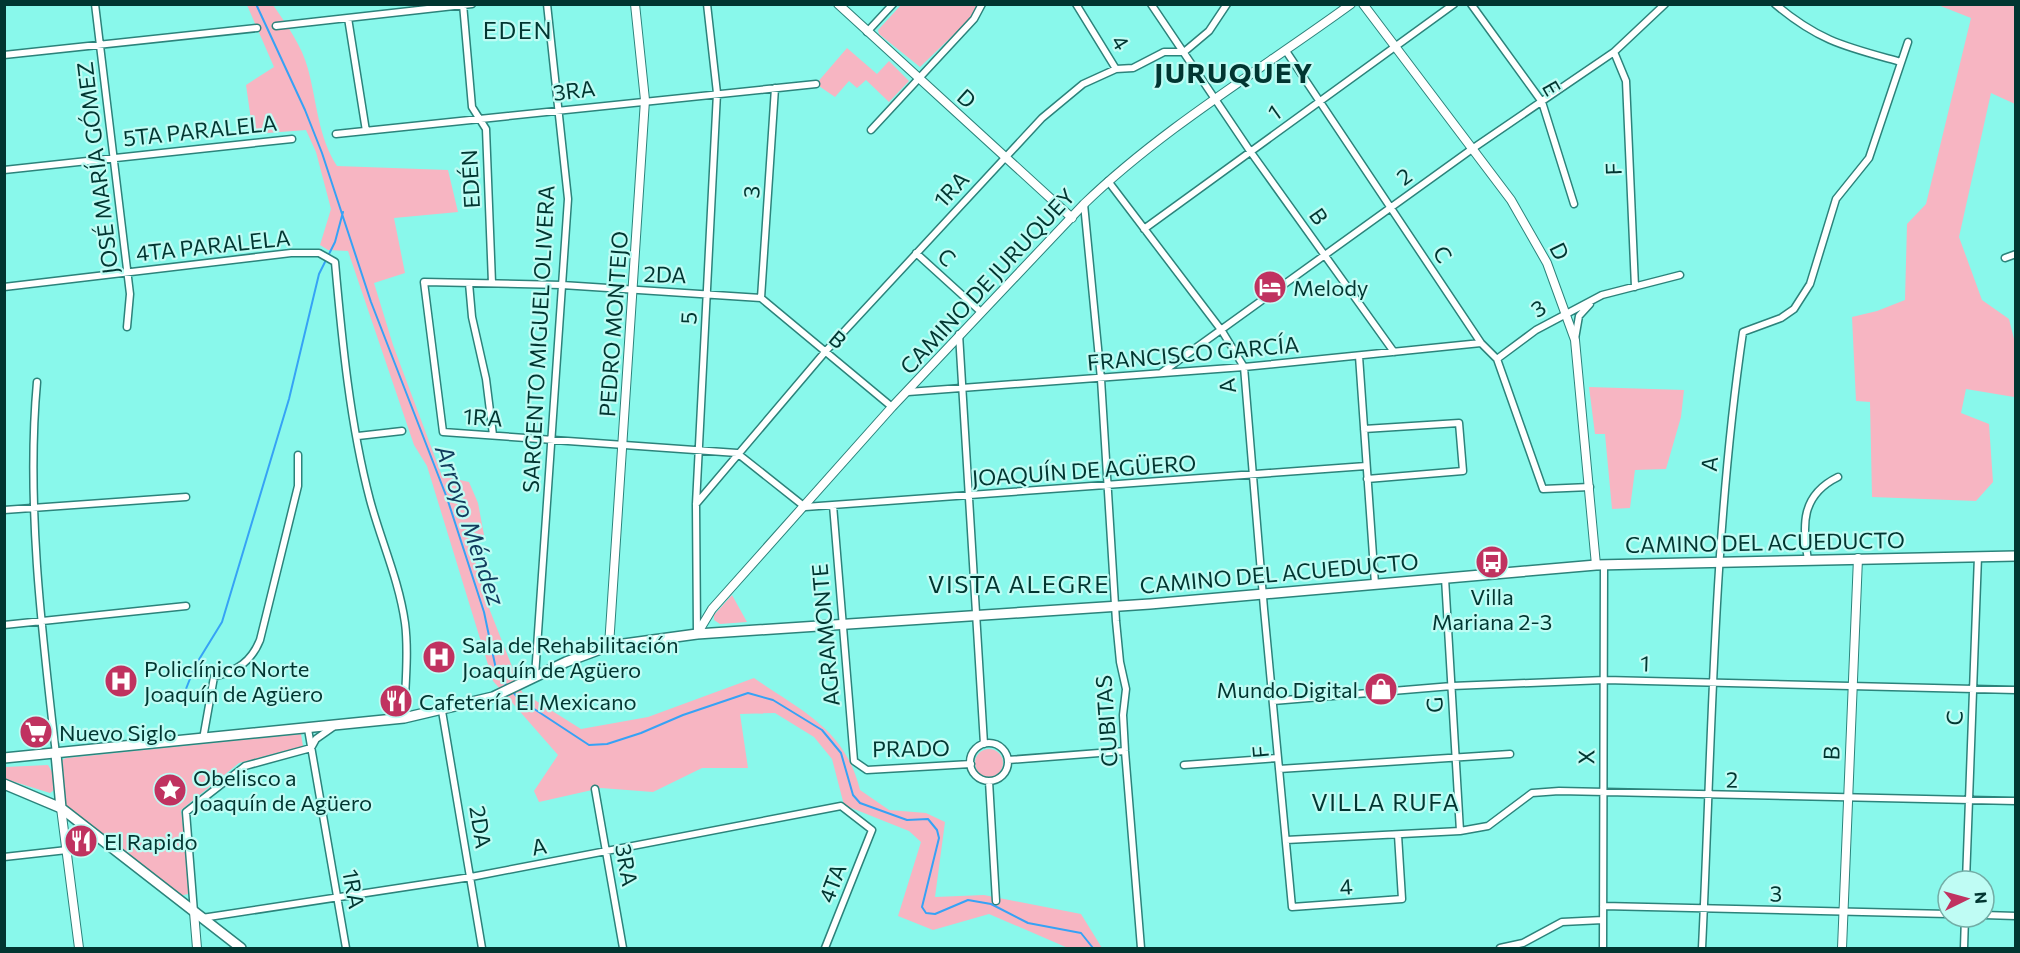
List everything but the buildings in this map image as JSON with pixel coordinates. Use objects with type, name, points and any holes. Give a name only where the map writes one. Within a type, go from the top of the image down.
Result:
[{"type":"main road","name":"CAMINO DEL ACUEDUCTO","points":[[4,758],[404,718],[442,711],[493,697],[536,676],[609,646],[697,634],[1115,606],[1600,565],[2016,556]]},
{"type":"main road","points":[[56,754],[61,808]]},
{"type":"main road","points":[[4,784],[61,808],[240,948]]},
{"type":"street","name":"JOSÉ MARÍA GÓMEZ","points":[[95,4],[128,273],[130,314],[127,327]]},
{"type":"street","points":[[276,26],[472,4]]},
{"type":"street","name":"SARGENTO MIGUEL OLIVERA","points":[[536,676],[568,199],[547,4]]},
{"type":"street","name":"PEDRO MONTEJO","points":[[609,646],[645,100],[635,4]]},
{"type":"street","name":"5","points":[[697,634],[696,504],[717,93],[708,4]]},
{"type":"street","name":"D","points":[[838,4],[1072,218]]},
{"type":"street","points":[[867,32],[893,4]]},
{"type":"street","points":[[871,130],[974,19],[982,4]]},
{"type":"street","name":"4","points":[[1076,4],[1116,69]]},
{"type":"street","points":[[1151,4],[1215,100]]},
{"type":"street","points":[[1184,52],[1209,31],[1227,4]]},
{"type":"street","name":"CAMINO DE JURUQUEY","points":[[697,634],[712,609],[892,407],[1084,204],[1108,181],[1215,100],[1351,4]]},
{"type":"street","name":"D","points":[[1363,4],[1511,200],[1547,263],[1575,340],[1600,565]]},
{"type":"street","name":"1","points":[[1144,229],[1454,4]]},
{"type":"street","name":"E","points":[[1471,4],[1542,102],[1574,204]]},
{"type":"street","name":"2","points":[[1161,373],[1472,149],[1614,52],[1665,4]]},
{"type":"street","points":[[1776,4],[1801,26],[1830,42],[1901,62]]},
{"type":"street","name":"EDÉN","points":[[463,5],[472,107],[478,120],[486,129],[492,283]]},
{"type":"street","points":[[348,18],[366,131]]},
{"type":"street","points":[[4,55],[257,28]]},
{"type":"street","name":"A","points":[[1702,948],[1707,796],[1720,562],[1732,408],[1743,332],[1781,318],[1794,309],[1810,284],[1836,198],[1869,158],[1908,42]]},
{"type":"street","name":"C","points":[[1286,51],[1481,342],[1497,359],[1543,489],[1590,488]]},
{"type":"street","name":"1RA","points":[[696,504],[825,352],[1042,118],[1083,84],[1116,69],[1133,68],[1164,52],[1184,52]]},
{"type":"street","name":"F","points":[[1614,52],[1626,81],[1635,287]]},
{"type":"street","name":"3RA","points":[[336,134],[645,100],[816,84]]},
{"type":"street","name":"3","points":[[761,298],[774,88]]},
{"type":"street","name":"B","points":[[1215,100],[1394,352]]},
{"type":"street","name":"5TA PARALELA","points":[[4,170],[292,139]]},
{"type":"street","name":"A","points":[[1108,181],[1222,331],[1244,368],[1262,594]]},
{"type":"street","name":"CUBITAS","points":[[1084,204],[1101,379],[1115,606],[1120,662],[1126,689],[1123,714],[1125,751],[1142,948]]},
{"type":"street","name":"4TA PARALELA","points":[[4,287],[291,253],[319,253],[334,262],[340,324],[358,436]]},
{"type":"street","name":"C","points":[[916,253],[981,312]]},
{"type":"street","points":[[2005,258],[2016,254]]},
{"type":"street","name":"3","points":[[1497,359],[1565,312],[1602,295],[1680,275]]},
{"type":"street","name":"2DA","points":[[443,432],[424,282],[562,285],[761,298]]},
{"type":"street","points":[[469,283],[472,317],[486,379],[493,435]]},
{"type":"street","name":"3","points":[[1575,340],[1579,316],[1587,306],[1602,295]]},
{"type":"street","name":"B","points":[[761,298],[892,407]]},
{"type":"street","points":[[959,334],[978,615],[984,744]]},
{"type":"street","name":"FRANCISCO GARCÍA","points":[[908,392],[1244,368],[1481,342]]},
{"type":"street","points":[[1359,356],[1375,584]]},
{"type":"street","points":[[37,382],[32,438],[42,621],[56,754]]},
{"type":"street","points":[[1364,429],[1458,423],[1463,471],[1367,479]]},
{"type":"street","points":[[402,431],[358,436],[370,500],[395,581],[405,625],[404,718]]},
{"type":"street","name":"1RA","points":[[443,432],[737,453]]},
{"type":"street","points":[[737,453],[805,507]]},
{"type":"street","points":[[203,739],[214,677],[228,673],[253,657],[260,640],[298,486],[298,454]]},
{"type":"street","name":"JOAQUÍN DE AGÜERO","points":[[805,507],[1366,466]]},
{"type":"street","points":[[1808,560],[1803,528],[1805,514],[1822,488],[1838,477]]},
{"type":"street","points":[[4,510],[186,497]]},
{"type":"street","name":"AGRAMONTE","points":[[833,505],[854,761]]},
{"type":"street","name":"C","points":[[1966,869],[1978,556]]},
{"type":"street","name":"B","points":[[1842,948],[1858,558]]},
{"type":"street","name":"X","points":[[1600,565],[1605,680],[1603,948]]},
{"type":"street","name":"G","points":[[1445,578],[1460,831]]},
{"type":"street","name":"F","points":[[1262,594],[1292,907]]},
{"type":"street","points":[[4,625],[186,606]]},
{"type":"street","name":"1","points":[[1273,700],[1452,686],[1605,680],[2016,690]]},
{"type":"street","name":"2DA","points":[[442,711],[482,948]]},
{"type":"street","points":[[197,948],[186,812],[245,766],[311,748],[316,739],[334,726]]},
{"type":"street","name":"1RA","points":[[308,729],[346,948]]},
{"type":"street","points":[[991,743],[1002,749],[1008,760],[1005,772],[989,781],[979,778],[970,765],[972,754],[984,744],[991,743]]},
{"type":"street","points":[[1008,760],[1125,751]]},
{"type":"street","points":[[1279,769],[1510,754]]},
{"type":"street","points":[[1184,765],[1278,758]]},
{"type":"street","name":"PRADO","points":[[854,761],[867,770],[970,765]]},
{"type":"street","points":[[989,781],[996,901]]},
{"type":"street","name":"3RA","points":[[595,789],[623,948]]},
{"type":"street","name":"2","points":[[1460,831],[1488,826],[1532,793],[2016,801]]},
{"type":"street","name":"A","points":[[202,918],[471,877],[841,806],[872,830]]},
{"type":"street","points":[[61,808],[79,948]]},
{"type":"street","name":"4TA","points":[[825,948],[872,830]]},
{"type":"street","points":[[1286,840],[1460,831]]},
{"type":"street","name":"4","points":[[1292,907],[1402,899],[1398,835]]},
{"type":"street","points":[[4,857],[67,850]]},
{"type":"street","name":"3","points":[[1603,906],[1936,914]]},
{"type":"street","points":[[1996,915],[2016,916]]},
{"type":"street","points":[[1500,948],[1523,943],[1562,922],[1603,920]]},
{"type":"street","points":[[1964,948],[1965,929]]},
{"type":"street","points":[[228,948],[240,948]]},
{"type":"shaded area","points":[[247,5],[273,5],[294,36],[308,69],[326,143],[337,166],[448,170],[458,212],[394,218],[405,273],[374,283],[393,345],[442,476],[469,482],[478,503],[484,535],[469,541],[489,608],[522,692],[581,729],[648,717],[754,678],[805,712],[833,737],[853,769],[860,790],[889,810],[926,813],[945,822],[935,897],[984,895],[1081,914],[1102,948],[1068,948],[989,914],[933,930],[898,916],[921,842],[909,831],[844,805],[832,759],[814,737],[775,713],[740,714],[748,768],[702,768],[653,792],[601,788],[539,802],[534,791],[558,755],[493,681],[427,466],[414,445],[348,251],[328,250],[320,245],[331,209],[316,152],[306,130],[253,134],[246,85],[274,67]]},
{"type":"shaded area","points":[[901,5],[977,5],[971,18],[920,67],[879,34],[878,30]]},
{"type":"shaded area","points":[[1938,5],[2015,5],[2015,104],[1991,93],[1959,237],[1982,300],[2009,319],[2014,339],[2014,397],[1966,389],[1961,413],[1989,424],[1993,482],[1976,501],[1872,497],[1870,402],[1856,401],[1852,317],[1877,311],[1905,300],[1907,224],[1926,204],[1971,18]]},
{"type":"shaded area","points":[[847,48],[877,74],[889,61],[909,81],[889,102],[866,80],[857,88],[849,81],[835,97],[816,84]]},
{"type":"shaded area","points":[[1589,387],[1684,390],[1681,417],[1666,469],[1635,470],[1630,508],[1612,509],[1605,434],[1595,434]]},
{"type":"shaded area","points":[[732,595],[747,622],[720,624],[714,620],[714,615]]},
{"type":"shaded area","points":[[301,734],[303,746],[239,763],[181,810],[190,888],[188,894],[179,896],[66,807],[61,765],[62,760],[66,758]]},
{"type":"shaded area","points":[[989,749],[999,753],[1003,763],[999,773],[989,777],[979,773],[975,763],[979,753]]},
{"type":"shaded area","points":[[48,765],[52,772],[54,790],[50,793],[5,779],[5,767]]},
{"type":"waterway","name":"Arroyo Méndez","points":[[256,4],[305,110],[322,153],[371,302],[447,498],[484,612],[497,674],[508,687]]},
{"type":"waterway","points":[[184,694],[195,666],[222,622],[289,399],[319,274],[335,242],[343,212]]},
{"type":"waterway","name":"Arroyo Méndez","points":[[512,691],[519,699],[589,745],[607,744],[641,733],[683,715],[748,693],[773,700],[822,730],[841,753],[853,795],[860,803],[907,820],[928,819],[937,830],[939,838],[922,907],[926,913],[935,914],[968,900],[991,904],[1028,923],[1081,933],[1093,948]]},
{"type":"place","name":"Melody","points":[[1270,287]]},
{"type":"place","name":"Villa Mariana 2-3","points":[[1492,562]]},
{"type":"place","name":"Sala de Rehabilitación Joaquín de Agüero","points":[[439,657]]},
{"type":"place","name":"Policlínico Norte Joaquín de Agüero","points":[[121,681]]},
{"type":"place","name":"Mundo Digital","points":[[1381,689]]},
{"type":"place","name":"Cafetería El Mexicano","points":[[396,701]]},
{"type":"place","name":"Nuevo Siglo","points":[[36,732]]},
{"type":"place","name":"Obelisco a Joaquín de Agüero","points":[[170,790]]},
{"type":"place","name":"El Rapido","points":[[81,841]]},
{"type":"district","name":"EDEN","points":[[518,29]]},
{"type":"district","name":"JURUQUEY","points":[[1234,72]]},
{"type":"district","name":"VISTA ALEGRE","points":[[1019,583]]},
{"type":"district","name":"VILLA RUFA","points":[[1386,801]]}]
